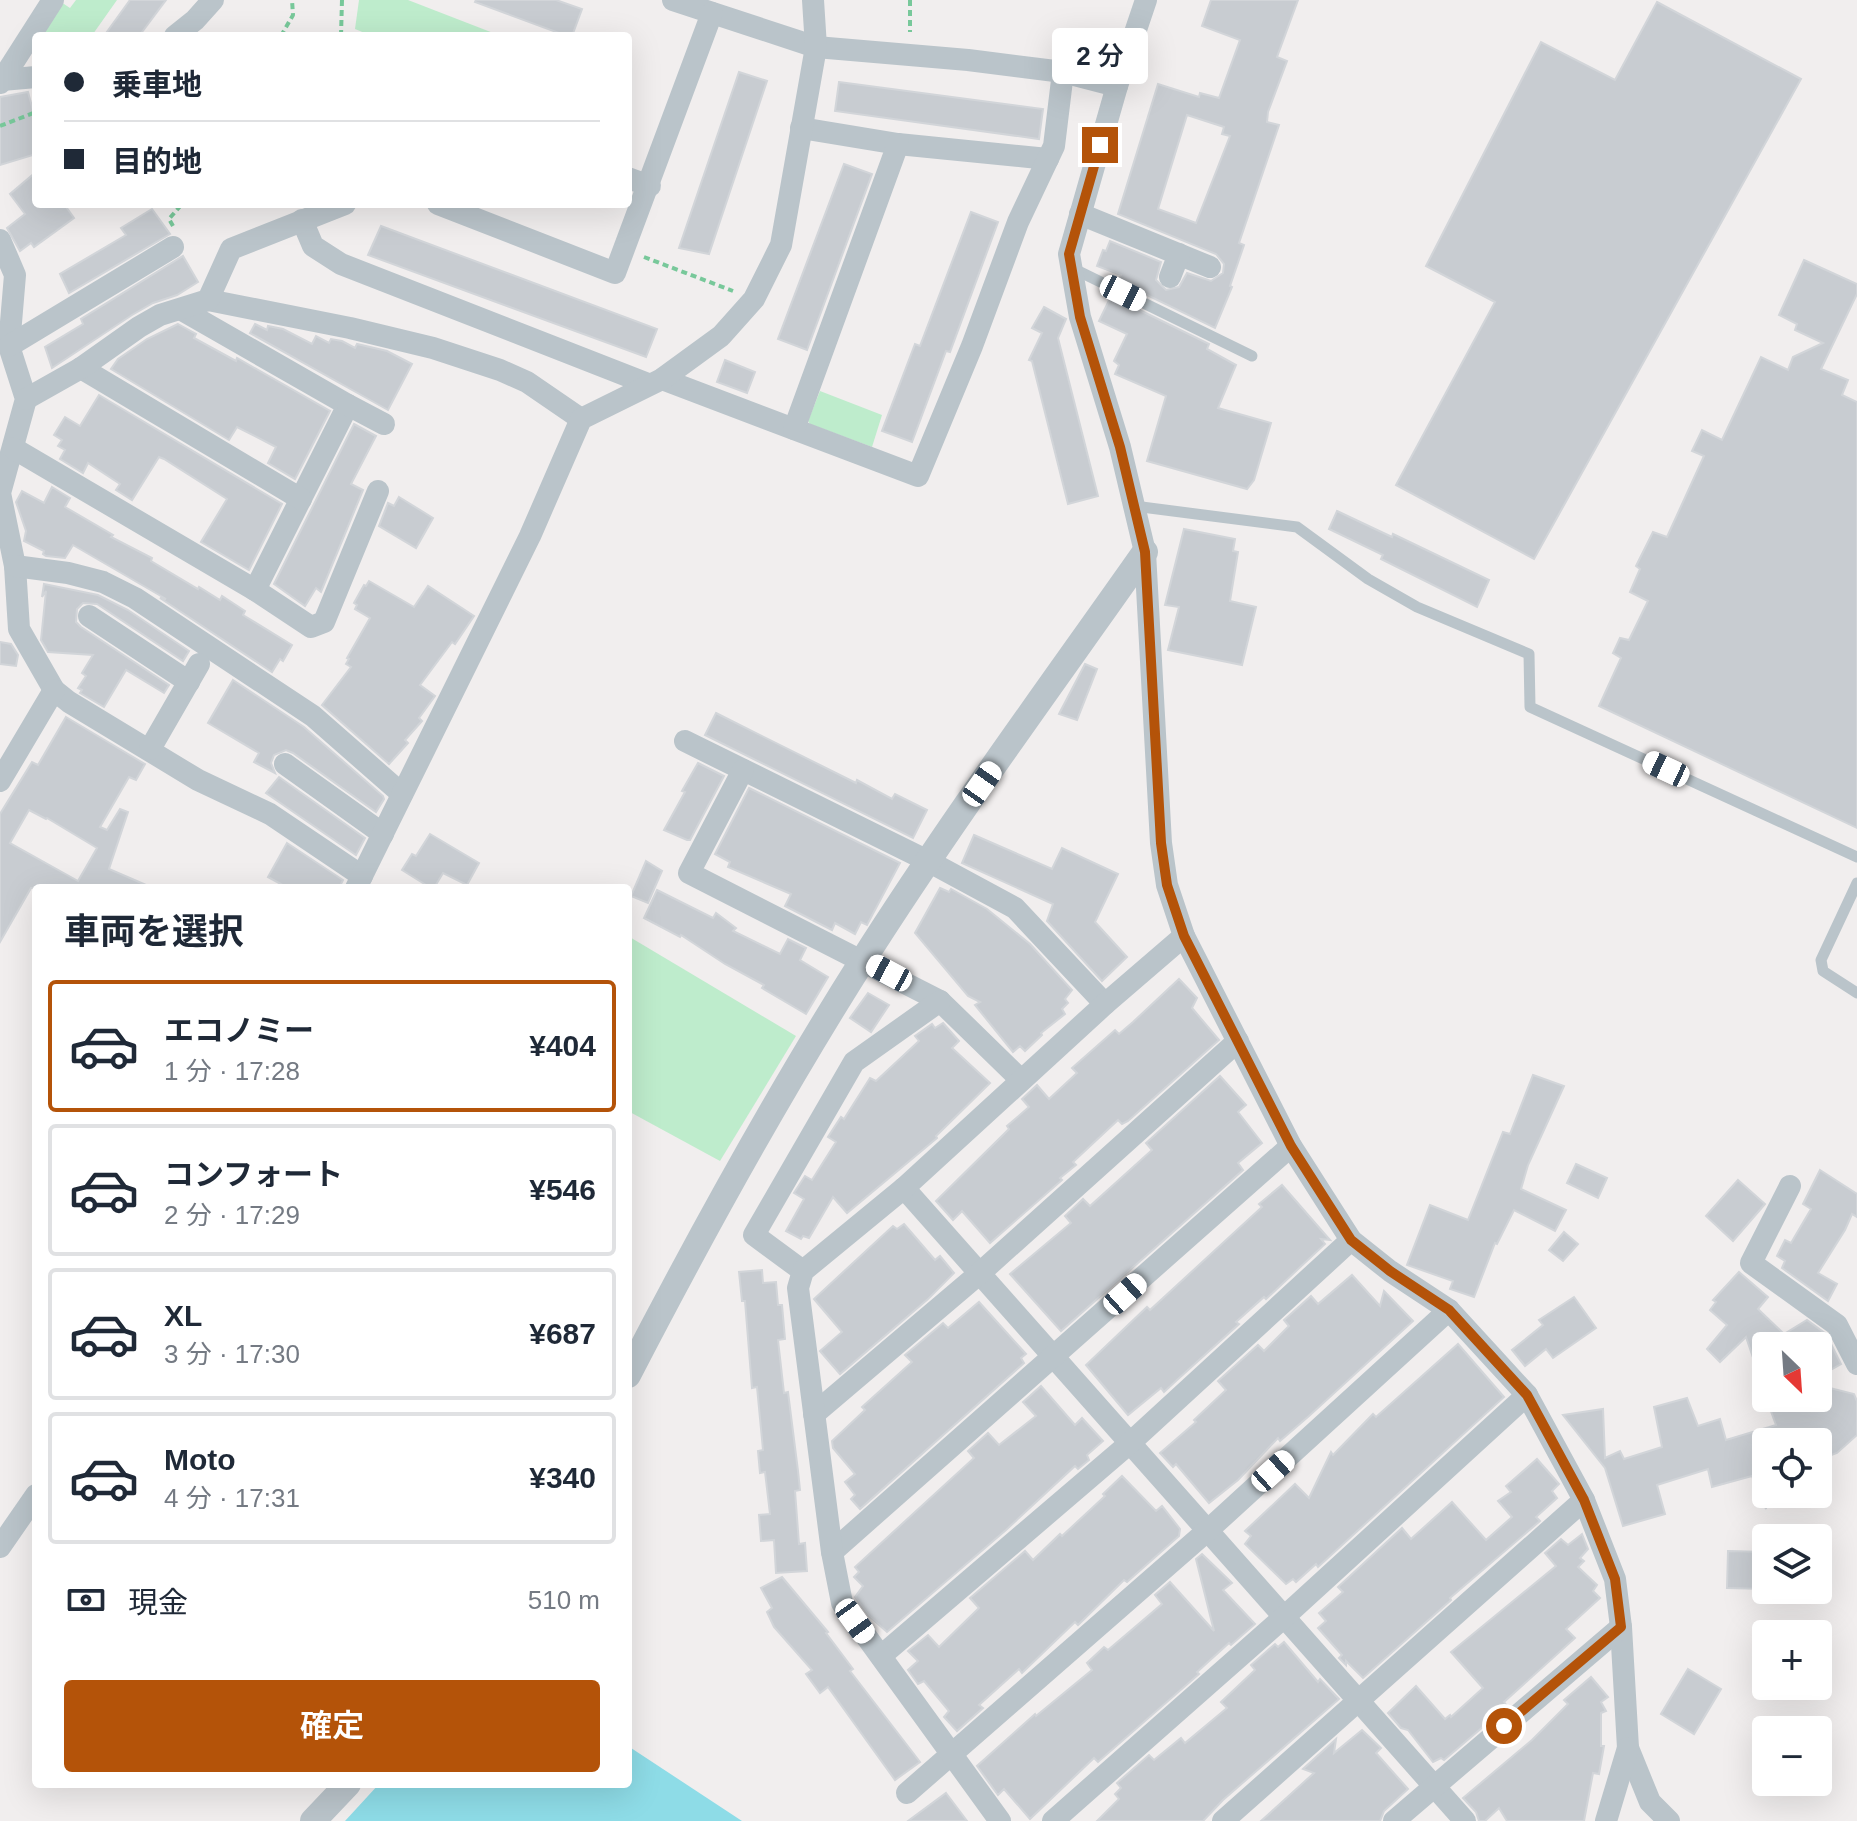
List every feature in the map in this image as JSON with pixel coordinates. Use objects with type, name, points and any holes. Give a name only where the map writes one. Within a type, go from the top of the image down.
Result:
[{"type":"street","points":[[32,32],[53,0]]},
{"type":"street","points":[[180,32],[213,0]]},
{"type":"street","points":[[673,0],[816,47],[1063,72],[1117,86]]},
{"type":"street","points":[[0,240],[15,275],[7,293],[9,346],[26,399],[0,493],[15,566],[19,629],[54,690],[69,702],[198,780],[270,814],[359,882],[530,536],[581,419],[655,381],[721,336],[754,299],[781,245],[816,47],[813,0]]},
{"type":"street","points":[[1146,0],[1117,86],[1069,254],[1080,317],[1120,447],[1145,552],[1161,843],[1167,885],[1184,936],[1291,1146],[1351,1240],[1390,1271],[1449,1310],[1527,1395],[1584,1500],[1615,1579],[1628,1748],[1650,1802],[1669,1821]]},
{"type":"street","points":[[448,208],[615,273],[712,13]]},
{"type":"street","points":[[1,81],[32,33]]},
{"type":"street","points":[[302,220],[313,246],[341,264],[918,476],[972,346],[1018,222],[1054,146],[1063,72]]},
{"type":"street","points":[[1,81],[32,77]]},
{"type":"street","points":[[801,128],[898,144],[1048,159]]},
{"type":"street","points":[[794,429],[898,144]]},
{"type":"street","points":[[632,179],[650,186]]},
{"type":"street","points":[[208,300],[231,249],[334,208]]},
{"type":"street","points":[[1080,214],[1210,267]]},
{"type":"street","points":[[9,346],[173,247]]},
{"type":"street","points":[[1170,277],[1179,254]]},
{"type":"street","points":[[26,399],[81,368],[160,315],[208,300],[433,348],[527,382],[581,419]]},
{"type":"street","points":[[182,310],[384,424]]},
{"type":"street","points":[[81,368],[301,499]]},
{"type":"street","points":[[255,590],[348,405]]},
{"type":"street","points":[[13,448],[255,590],[311,627],[324,622],[378,491]]},
{"type":"street","points":[[632,1368],[773,1109],[863,960],[928,861],[1145,552]]},
{"type":"street","points":[[15,566],[68,573],[103,582],[135,598],[313,716],[402,794]]},
{"type":"street","points":[[89,616],[194,673],[150,749]]},
{"type":"street","points":[[0,781],[54,690]]},
{"type":"street","points":[[685,741],[928,861],[1015,908],[1105,1004]]},
{"type":"street","points":[[285,764],[383,834]]},
{"type":"street","points":[[743,770],[689,873],[940,1001],[1021,1080]]},
{"type":"street","points":[[1000,1821],[842,1603],[832,1552],[798,1288],[803,1271],[904,1188],[1184,936]]},
{"type":"street","points":[[803,1271],[754,1235],[854,1062],[940,1001]]},
{"type":"street","points":[[814,1414],[980,1273],[1238,1041]]},
{"type":"street","points":[[832,1552],[1291,1146]]},
{"type":"street","points":[[1790,1186],[1751,1263],[1837,1325],[1857,1364]]},
{"type":"street","points":[[904,1188],[1465,1821]]},
{"type":"street","points":[[881,1656],[1130,1443],[1351,1240]]},
{"type":"street","points":[[907,1793],[1207,1531],[1449,1310]]},
{"type":"street","points":[[1053,1821],[1283,1618],[1527,1395]]},
{"type":"street","points":[[1223,1821],[1584,1500]]},
{"type":"street","points":[[0,1547],[32,1501]]},
{"type":"street","points":[[1394,1821],[1621,1627]]},
{"type":"street","points":[[1606,1821],[1628,1748]]},
{"type":"street","points":[[313,1821],[344,1788]]},
{"type":"lane","points":[[1071,268],[1252,356]]},
{"type":"lane","points":[[1134,506],[1297,527],[1368,579],[1417,607],[1529,654],[1530,707],[1857,857]]},
{"type":"lane","points":[[1857,883],[1821,960],[1823,971],[1857,993]]},
{"type":"path","points":[[283,32],[293,15],[292,0]]},
{"type":"path","points":[[341,32],[342,0]]},
{"type":"path","points":[[910,0],[910,55]]},
{"type":"path","points":[[0,126],[32,114]]},
{"type":"path","points":[[625,250],[754,299]]},
{"type":"green space","points":[[76,0],[117,0],[94,32],[41,32],[61,2],[70,8]]},
{"type":"green space","points":[[359,0],[408,0],[491,32],[362,32],[355,29]]},
{"type":"green space","points":[[820,391],[882,415],[872,447],[810,424],[808,421]]},
{"type":"green space","points":[[632,938],[796,1036],[720,1161],[632,1113]]},
{"type":"water","points":[[632,1749],[742,1821],[345,1821],[375,1788],[632,1788]]},
{"type":"building","points":[[130,0],[166,0],[142,32],[107,32]]},
{"type":"building","points":[[556,0],[582,9],[573,32],[556,32],[475,2]]},
{"type":"building","points":[[1211,0],[1298,0],[1277,57],[1287,61],[1268,112],[1267,122],[1279,125],[1239,243],[1244,245],[1232,287],[1215,328],[1118,281],[1121,275],[1097,266],[1110,241],[1161,262],[1156,280],[1166,290],[1179,287],[1187,273],[1211,281],[1223,273],[1224,264],[1216,254],[1118,214],[1158,84],[1199,97],[1200,93],[1219,98],[1240,40],[1202,26]],"holes":[[[1187,115],[1224,127],[1222,134],[1230,136],[1196,223],[1158,209]]]},
{"type":"building","points":[[1657,2],[1801,79],[1534,559],[1396,485],[1495,302],[1426,266],[1541,42],[1615,80]]},
{"type":"building","points":[[739,72],[767,81],[709,254],[679,248]]},
{"type":"building","points":[[839,82],[1043,109],[1039,139],[835,111]]},
{"type":"building","points":[[28,92],[32,106],[32,155],[0,165],[0,97]]},
{"type":"building","points":[[844,164],[872,174],[807,350],[778,339]]},
{"type":"building","points":[[32,175],[32,208],[67,208],[74,218],[34,247],[31,243],[20,251],[7,228],[25,214],[10,194]]},
{"type":"building","points":[[152,209],[170,234],[69,293],[60,274],[126,235],[121,228]]},
{"type":"building","points":[[971,212],[998,222],[950,352],[946,351],[912,442],[882,431],[915,344],[920,346]]},
{"type":"building","points":[[381,226],[657,329],[646,357],[368,255]]},
{"type":"building","points":[[183,256],[198,282],[132,315],[52,368],[45,347],[83,324],[81,319]]},
{"type":"building","points":[[1804,260],[1857,284],[1857,294],[1821,369],[1848,380],[1842,395],[1857,402],[1857,828],[1599,706],[1621,658],[1613,653],[1620,638],[1629,640],[1648,601],[1630,592],[1640,569],[1636,566],[1653,532],[1667,537],[1704,456],[1692,451],[1702,430],[1722,440],[1761,357],[1788,370],[1793,357],[1823,343],[1795,330],[1797,324],[1779,315]]},
{"type":"building","points":[[1111,296],[1209,344],[1207,349],[1236,365],[1218,408],[1271,423],[1254,480],[1247,489],[1147,461],[1166,396],[1115,374],[1119,365],[1114,361],[1127,334],[1099,321]]},
{"type":"building","points":[[1044,307],[1066,319],[1058,338],[1098,496],[1068,504],[1032,361],[1029,360],[1042,333],[1032,328]]},
{"type":"building","points":[[178,324],[196,334],[194,338],[236,361],[237,358],[330,411],[295,479],[268,463],[276,447],[237,427],[229,440],[111,369],[118,359],[147,339]]},
{"type":"building","points":[[255,324],[267,330],[268,326],[283,329],[312,344],[316,336],[329,343],[331,339],[355,348],[357,344],[387,351],[412,364],[388,410],[250,333]]},
{"type":"building","points":[[725,360],[755,372],[747,393],[717,382]]},
{"type":"building","points":[[99,395],[282,504],[249,570],[201,542],[227,499],[164,459],[159,457],[132,500],[116,490],[120,484],[88,463],[83,473],[60,459],[65,450],[58,446],[62,440],[54,435],[65,417],[80,426]]},
{"type":"building","points":[[354,424],[376,436],[351,484],[363,490],[321,592],[316,588],[305,606],[274,584]]},
{"type":"building","points":[[52,487],[70,498],[65,507],[198,589],[220,600],[222,596],[245,611],[243,615],[292,645],[283,661],[280,659],[272,672],[160,598],[166,599],[73,545],[65,558],[46,556],[44,551],[24,541],[26,531],[16,502],[22,491],[44,503]]},
{"type":"building","points":[[399,497],[433,518],[416,548],[379,526],[388,503],[394,506]]},
{"type":"building","points":[[1337,511],[1489,580],[1477,607],[1329,529]]},
{"type":"building","points":[[1184,529],[1235,539],[1233,551],[1238,552],[1230,601],[1256,607],[1242,665],[1168,650],[1179,607],[1165,605]]},
{"type":"building","points":[[369,581],[414,607],[428,586],[474,616],[420,685],[435,696],[419,718],[422,721],[405,740],[408,743],[389,764],[322,705],[351,667],[346,664],[347,658],[370,618],[355,609],[357,605],[354,603]]},
{"type":"building","points":[[44,584],[98,595],[128,610],[189,651],[183,661],[97,604],[83,603],[77,609],[76,622],[81,627],[169,685],[164,693],[126,670],[104,707],[80,693],[82,690],[78,688],[86,676],[82,673],[93,655],[48,652],[41,640]]},
{"type":"building","points":[[0,642],[11,644],[18,655],[16,666],[0,664]]},
{"type":"building","points":[[1085,664],[1097,669],[1077,720],[1059,714]]},
{"type":"building","points":[[233,680],[304,727],[383,796],[376,812],[293,753],[286,750],[274,755],[271,763],[275,773],[254,762],[259,753],[208,723]]},
{"type":"building","points":[[716,713],[856,783],[857,780],[892,799],[895,794],[927,810],[913,838],[705,735]]},
{"type":"building","points":[[66,717],[145,764],[136,780],[129,777],[100,827],[107,830],[120,809],[128,812],[109,869],[144,884],[32,884],[0,942],[0,814],[32,762],[38,765]],"holes":[[[29,810],[97,848],[78,881],[10,843]]]},
{"type":"building","points":[[698,763],[724,776],[690,840],[687,840],[664,830]]},
{"type":"building","points":[[279,777],[365,838],[356,855],[266,793]]},
{"type":"building","points":[[749,788],[900,863],[867,925],[861,922],[855,934],[835,923],[832,930],[785,906],[791,894],[728,867],[730,862],[715,854]]},
{"type":"building","points":[[430,834],[479,863],[468,884],[443,873],[436,884],[425,884],[402,870],[412,854],[416,856]]},
{"type":"building","points":[[974,835],[1052,869],[1062,848],[1118,874],[1095,922],[1127,957],[1102,981],[1047,921],[1053,904],[962,863]]},
{"type":"building","points":[[287,843],[343,880],[341,884],[281,884],[268,877]]},
{"type":"building","points":[[646,861],[662,871],[648,903],[632,894]]},
{"type":"building","points":[[940,888],[949,892],[951,889],[987,909],[1030,944],[1072,990],[1065,999],[1068,1003],[1062,1009],[1065,1014],[1025,1051],[1020,1046],[1013,1052],[975,1005],[980,1002],[968,996],[915,933]]},
{"type":"building","points":[[657,890],[713,918],[716,913],[736,928],[733,931],[780,954],[788,939],[806,948],[800,960],[828,977],[806,1014],[681,935],[644,918]]},
{"type":"building","points":[[1179,979],[1197,998],[1192,1008],[1219,1040],[1128,1121],[1122,1124],[1118,1120],[1073,1162],[1076,1165],[1060,1178],[1062,1180],[990,1243],[962,1211],[953,1220],[936,1201],[1029,1107],[1022,1099],[1037,1085],[1049,1099],[1077,1073],[1072,1068],[1115,1030],[1119,1034]]},
{"type":"building","points":[[868,993],[889,1005],[871,1032],[850,1018]]},
{"type":"building","points":[[943,1023],[959,1041],[952,1048],[990,1083],[937,1138],[847,1213],[833,1197],[809,1238],[803,1236],[801,1239],[786,1231],[804,1199],[794,1193],[805,1176],[812,1180],[836,1142],[828,1137],[841,1117],[844,1119],[870,1078],[876,1081],[919,1041],[915,1036],[932,1024],[935,1028]]},
{"type":"building","points":[[1533,1075],[1564,1086],[1528,1165],[1521,1189],[1566,1210],[1555,1231],[1514,1210],[1495,1243],[1474,1297],[1450,1289],[1453,1281],[1407,1265],[1430,1205],[1468,1220],[1503,1132],[1510,1134]]},
{"type":"building","points":[[1220,1076],[1246,1105],[1238,1112],[1262,1143],[1238,1163],[1243,1170],[1061,1331],[1010,1274],[1071,1223],[1065,1216],[1083,1199],[1090,1206],[1152,1150],[1146,1143]]},
{"type":"building","points":[[1576,1164],[1607,1178],[1598,1198],[1567,1183]]},
{"type":"building","points":[[1820,1170],[1857,1194],[1857,1217],[1852,1214],[1818,1273],[1837,1284],[1828,1301],[1782,1268],[1785,1261],[1777,1256],[1785,1240],[1791,1243],[1811,1209],[1803,1204]]},
{"type":"building","points":[[1738,1180],[1765,1204],[1733,1241],[1706,1216]]},
{"type":"building","points":[[1282,1185],[1330,1240],[1321,1239],[1325,1244],[1266,1299],[1264,1297],[1236,1322],[1239,1324],[1164,1392],[1161,1388],[1128,1415],[1086,1365],[1147,1307],[1150,1310]]},
{"type":"building","points":[[904,1224],[935,1260],[940,1256],[954,1273],[840,1374],[820,1351],[842,1332],[814,1299],[893,1226],[897,1229]]},
{"type":"building","points":[[1564,1232],[1578,1244],[1563,1261],[1549,1250]]},
{"type":"building","points":[[762,1270],[763,1283],[776,1282],[778,1305],[782,1305],[785,1339],[778,1340],[800,1490],[795,1491],[799,1544],[805,1543],[807,1571],[776,1573],[774,1540],[761,1541],[759,1515],[770,1514],[765,1472],[760,1473],[758,1451],[763,1450],[757,1387],[752,1388],[745,1301],[742,1301],[739,1272]]},
{"type":"building","points":[[1739,1272],[1768,1297],[1758,1309],[1782,1332],[1752,1332],[1752,1355],[1746,1337],[1720,1362],[1707,1349],[1727,1325],[1710,1310],[1716,1302],[1713,1300]]},
{"type":"building","points":[[1352,1275],[1380,1306],[1384,1291],[1413,1321],[1309,1416],[1280,1441],[1278,1438],[1238,1480],[1209,1503],[1176,1464],[1173,1467],[1160,1453],[1196,1422],[1194,1420],[1226,1390],[1218,1381],[1258,1345],[1264,1351],[1289,1326],[1284,1320],[1311,1296],[1318,1304]]},
{"type":"building","points":[[1574,1297],[1596,1328],[1553,1358],[1546,1349],[1525,1366],[1512,1350],[1543,1325],[1539,1320]]},
{"type":"building","points":[[979,1302],[1026,1354],[1021,1358],[1024,1363],[860,1509],[851,1499],[855,1495],[845,1482],[855,1474],[833,1448],[832,1441],[865,1410],[862,1407],[912,1362],[905,1355],[943,1323],[948,1328]]},
{"type":"building","points":[[1807,1320],[1823,1332],[1787,1332]]},
{"type":"building","points":[[1458,1344],[1504,1397],[1318,1567],[1316,1564],[1296,1582],[1293,1579],[1286,1584],[1245,1544],[1251,1536],[1245,1531],[1295,1484],[1309,1498],[1331,1452],[1333,1455],[1373,1414],[1376,1417]]},
{"type":"building","points":[[1832,1346],[1841,1364],[1832,1369]]},
{"type":"building","points":[[1041,1386],[1075,1425],[1082,1418],[1103,1441],[1087,1455],[1089,1460],[1078,1469],[1075,1466],[887,1632],[869,1616],[855,1597],[863,1586],[854,1577],[859,1572],[855,1567],[974,1458],[968,1451],[988,1433],[999,1445],[1036,1416],[1023,1402]]},
{"type":"building","points":[[1832,1388],[1854,1394],[1857,1401],[1857,1435],[1832,1455],[1832,1428],[1766,1428],[1776,1425],[1771,1412],[1832,1412]]},
{"type":"building","points":[[1687,1398],[1698,1426],[1720,1419],[1726,1440],[1752,1432],[1752,1476],[1712,1487],[1708,1469],[1657,1485],[1665,1514],[1623,1526],[1605,1468],[1563,1415],[1603,1409],[1605,1458],[1620,1451],[1624,1459],[1662,1447],[1654,1407]]},
{"type":"building","points":[[1537,1459],[1559,1484],[1552,1491],[1557,1498],[1536,1517],[1540,1521],[1363,1678],[1346,1661],[1346,1665],[1339,1658],[1342,1655],[1318,1628],[1326,1621],[1319,1613],[1343,1592],[1338,1587],[1402,1528],[1411,1539],[1452,1502],[1486,1540],[1512,1517],[1498,1501],[1511,1492],[1506,1486]]},
{"type":"building","points":[[1122,1476],[1156,1511],[1162,1506],[1180,1529],[1179,1536],[1127,1582],[1124,1580],[1078,1625],[1075,1622],[1022,1673],[1019,1669],[979,1705],[983,1708],[957,1731],[944,1717],[949,1711],[924,1681],[918,1684],[908,1670],[918,1661],[908,1651],[928,1635],[939,1647],[979,1608],[970,1598],[1025,1551],[1033,1560],[1105,1496],[1103,1494]]},
{"type":"building","points":[[1582,1534],[1588,1549],[1580,1558],[1584,1561],[1578,1567],[1597,1585],[1593,1591],[1600,1598],[1566,1629],[1575,1638],[1504,1702],[1507,1706],[1504,1709],[1444,1760],[1441,1758],[1433,1762],[1408,1730],[1401,1728],[1388,1713],[1416,1686],[1445,1719],[1483,1688],[1451,1652],[1556,1566],[1545,1553],[1561,1539],[1568,1545]]},
{"type":"building","points":[[1728,1551],[1752,1552],[1752,1589],[1727,1588]]},
{"type":"building","points":[[1202,1554],[1232,1583],[1223,1590],[1255,1624],[1231,1645],[1229,1643],[1197,1672],[1199,1674],[1098,1762],[1094,1758],[1030,1819],[1004,1789],[998,1795],[977,1766],[1035,1714],[1092,1670],[1087,1663],[1104,1647],[1108,1650],[1162,1604],[1155,1595],[1170,1582],[1214,1631],[1196,1559]]},
{"type":"building","points":[[782,1577],[828,1632],[853,1669],[850,1671],[920,1762],[895,1780],[828,1687],[820,1693],[806,1674],[812,1670],[774,1627],[767,1612],[772,1608],[761,1588]]},
{"type":"building","points":[[1284,1642],[1318,1682],[1320,1679],[1339,1699],[1203,1821],[1097,1821],[1119,1799],[1115,1794],[1121,1788],[1117,1783],[1149,1755],[1154,1760],[1181,1738],[1185,1743],[1227,1708],[1221,1702],[1255,1670],[1251,1665],[1275,1644],[1278,1647]]},
{"type":"building","points":[[1688,1669],[1721,1689],[1694,1734],[1661,1714]]},
{"type":"building","points":[[1591,1677],[1608,1697],[1601,1702],[1606,1711],[1601,1713],[1601,1746],[1604,1746],[1599,1774],[1593,1773],[1584,1821],[1507,1821],[1499,1808],[1485,1821],[1479,1821],[1476,1812],[1463,1798],[1532,1740],[1568,1704],[1564,1700]]},
{"type":"building","points":[[1362,1730],[1381,1748],[1376,1753],[1408,1789],[1384,1811],[1380,1821],[1261,1821],[1314,1773],[1303,1769],[1336,1739],[1334,1753]]},
{"type":"building","points":[[946,1793],[967,1821],[908,1821]]},
{"type":"route","points":[[1100,145],[1069,254],[1080,317],[1120,447],[1145,552],[1161,843],[1167,885],[1184,936],[1291,1146],[1351,1240],[1390,1271],[1449,1310],[1527,1395],[1584,1500],[1615,1579],[1621,1627],[1504,1726]]}]
